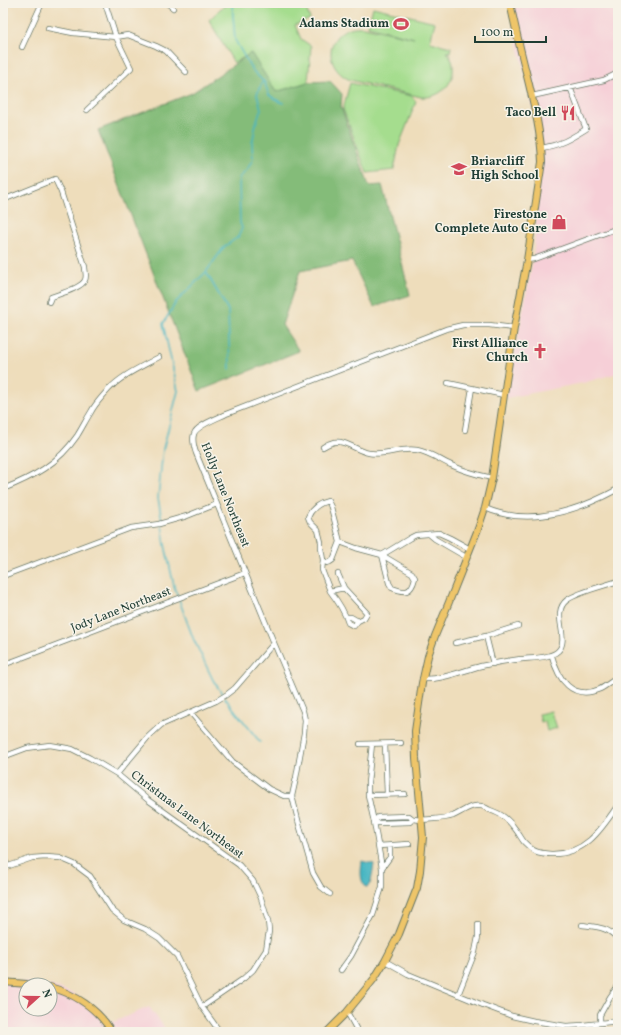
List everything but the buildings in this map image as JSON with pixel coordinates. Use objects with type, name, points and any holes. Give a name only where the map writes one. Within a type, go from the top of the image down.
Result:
[{"type":"main road","points":[[327,1032],[347,1012],[374,979],[385,962],[399,934],[417,888],[422,856],[423,837],[415,731],[422,679],[435,636],[485,508],[492,478],[514,328],[527,260],[542,162],[542,148],[532,96],[510,3]]},
{"type":"main road","points":[[3,982],[18,983]]},
{"type":"main road","points":[[58,990],[84,1002],[100,1016],[112,1032]]},
{"type":"street","points":[[22,47],[42,3]]},
{"type":"street","points":[[87,110],[131,68],[116,37],[105,3]]},
{"type":"street","points":[[167,3],[173,8]]},
{"type":"street","points":[[48,28],[73,34],[116,37],[128,35],[166,51],[186,72]]},
{"type":"street","points":[[532,96],[604,80],[618,74]]},
{"type":"street","points":[[542,148],[563,143],[586,129],[570,87]]},
{"type":"street","points":[[3,200],[55,179],[61,192],[85,268],[86,276],[85,281],[80,286],[51,297],[49,302]]},
{"type":"street","points":[[527,260],[534,259],[618,228]]},
{"type":"street","name":"Holly Lane Northeast","points":[[292,796],[305,720],[303,711],[274,644],[193,444],[194,434],[197,429],[226,414],[446,329],[463,325],[489,325],[514,328]]},
{"type":"street","points":[[3,489],[40,472],[57,459],[73,442],[95,406],[109,389],[131,372],[159,357]]},
{"type":"street","points":[[448,383],[504,395]]},
{"type":"street","points":[[465,430],[472,388]]},
{"type":"street","points":[[323,447],[334,442],[341,442],[368,453],[387,453],[410,449],[419,450],[452,466],[492,478]]},
{"type":"street","points":[[485,508],[497,513],[534,517],[542,516],[578,508],[618,489]]},
{"type":"street","points":[[323,560],[327,563],[333,560],[340,542],[328,501],[319,503],[310,512],[308,517],[310,522],[318,530],[323,560],[322,570],[330,591],[336,598],[347,618],[348,623],[354,626],[358,621],[364,618],[367,613],[344,588],[338,574]]},
{"type":"street","points":[[3,576],[131,528],[158,524],[187,516],[217,504]]},
{"type":"street","points":[[382,555],[416,535],[439,532],[470,549]]},
{"type":"street","points":[[429,534],[434,539],[466,557]]},
{"type":"street","points":[[340,542],[382,555],[412,573],[415,578],[412,588],[408,591],[402,592],[392,588],[389,583],[382,555]]},
{"type":"street","name":"Jody Lane Northeast","points":[[3,665],[246,573]]},
{"type":"street","points":[[422,679],[430,680],[445,677],[481,666],[520,659],[552,656],[560,650],[562,643],[562,630],[559,615],[561,607],[566,601],[576,595],[618,582]]},
{"type":"street","points":[[330,591],[344,588]]},
{"type":"street","points":[[455,643],[486,636],[518,626]]},
{"type":"street","points":[[486,636],[493,664]]},
{"type":"street","points":[[117,774],[148,737],[161,725],[226,696],[274,644]]},
{"type":"street","points":[[552,656],[554,666],[563,680],[568,687],[577,692],[599,690],[618,677]]},
{"type":"street","points":[[190,712],[234,762],[269,788],[284,796],[292,796],[313,873],[321,887],[330,894]]},
{"type":"street","points":[[360,744],[401,743]]},
{"type":"street","points":[[341,970],[351,956],[373,915],[382,887],[382,868],[379,846],[368,794],[372,744]]},
{"type":"street","points":[[385,744],[387,794]]},
{"type":"street","name":"Christmas Lane Northeast","points":[[3,757],[27,748],[50,745],[72,749],[117,774],[154,804],[240,865],[253,881],[266,910],[269,931],[266,950],[253,970],[243,979],[202,1007]]},
{"type":"street","points":[[368,794],[405,794]]},
{"type":"street","points":[[374,822],[378,817],[409,816],[413,819],[422,820],[452,816],[470,807],[482,806],[498,812],[507,819],[523,841],[532,850],[539,853],[558,854],[570,852],[597,835],[618,805]]},
{"type":"street","points":[[394,816],[394,822]]},
{"type":"street","points":[[374,822],[410,822],[413,819]]},
{"type":"street","points":[[379,846],[409,844]]},
{"type":"street","points":[[382,868],[390,857],[390,846]]},
{"type":"street","points":[[3,856],[8,866]]},
{"type":"street","points":[[3,868],[32,858],[60,858],[74,864],[90,876],[112,910],[124,920],[145,929],[160,938],[177,956],[202,1007],[220,1032]]},
{"type":"street","points":[[458,995],[475,952],[478,937],[478,924]]},
{"type":"street","points":[[582,925],[606,929],[618,939]]},
{"type":"street","points":[[385,962],[408,974],[512,1016],[566,1026],[618,1021]]},
{"type":"street","points":[[600,1023],[600,1015],[618,986]]},
{"type":"street","points":[[347,1012],[358,1032]]},
{"type":"shaded area","points":[[508,3],[618,3],[618,373],[583,383],[506,398],[533,260],[541,156],[536,121]]},
{"type":"shaded area","points":[[3,981],[14,981],[18,981],[18,1017],[58,1017],[58,988],[74,994],[99,1009],[111,1023],[149,1007],[168,1032],[3,1032]]},
{"type":"green space","points":[[229,3],[304,3],[310,19],[295,25],[301,39],[311,46],[308,82],[276,92],[251,53],[234,63],[209,20],[220,9]]},
{"type":"green space","points":[[373,7],[435,22],[430,42],[451,47],[450,52],[447,52],[453,66],[451,79],[440,93],[434,96],[421,97],[350,80],[340,73],[334,65],[331,56],[332,46],[336,38],[343,31],[352,28],[364,27],[414,38],[368,26]]},
{"type":"green space","points":[[251,53],[276,92],[308,82],[330,81],[342,94],[341,107],[369,186],[382,185],[410,295],[374,307],[352,261],[300,271],[282,325],[299,351],[199,391],[98,130],[192,93]]},
{"type":"green space","points":[[350,83],[412,96],[416,102],[399,145],[394,170],[367,173],[343,109]]},
{"type":"green space","points":[[551,711],[557,728],[547,731],[545,721],[541,722],[539,714]]},
{"type":"water","points":[[362,861],[374,864],[371,882],[367,888],[362,879]]},
{"type":"waterway","points":[[162,521],[158,498],[163,449],[178,391],[163,324],[176,302],[206,272],[224,247],[238,237],[242,228],[240,223],[239,178],[247,170],[253,159],[252,144],[256,123],[261,109],[257,94],[263,81],[252,70],[235,40],[232,3]]},
{"type":"waterway","points":[[264,81],[269,95],[284,103]]},
{"type":"waterway","points":[[206,272],[228,310],[230,369]]},
{"type":"waterway","points":[[162,525],[174,586],[193,638],[213,680],[223,695]]},
{"type":"waterway","points":[[225,698],[260,742]]},
{"type":"place","name":"Adams Stadium","points":[[401,24]]},
{"type":"place","name":"Taco Bell","points":[[568,113]]},
{"type":"place","name":"Briarcliff High School","points":[[459,169]]},
{"type":"place","name":"Firestone Complete Auto Care","points":[[559,222]]},
{"type":"place","name":"First Alliance Church","points":[[540,351]]}]
